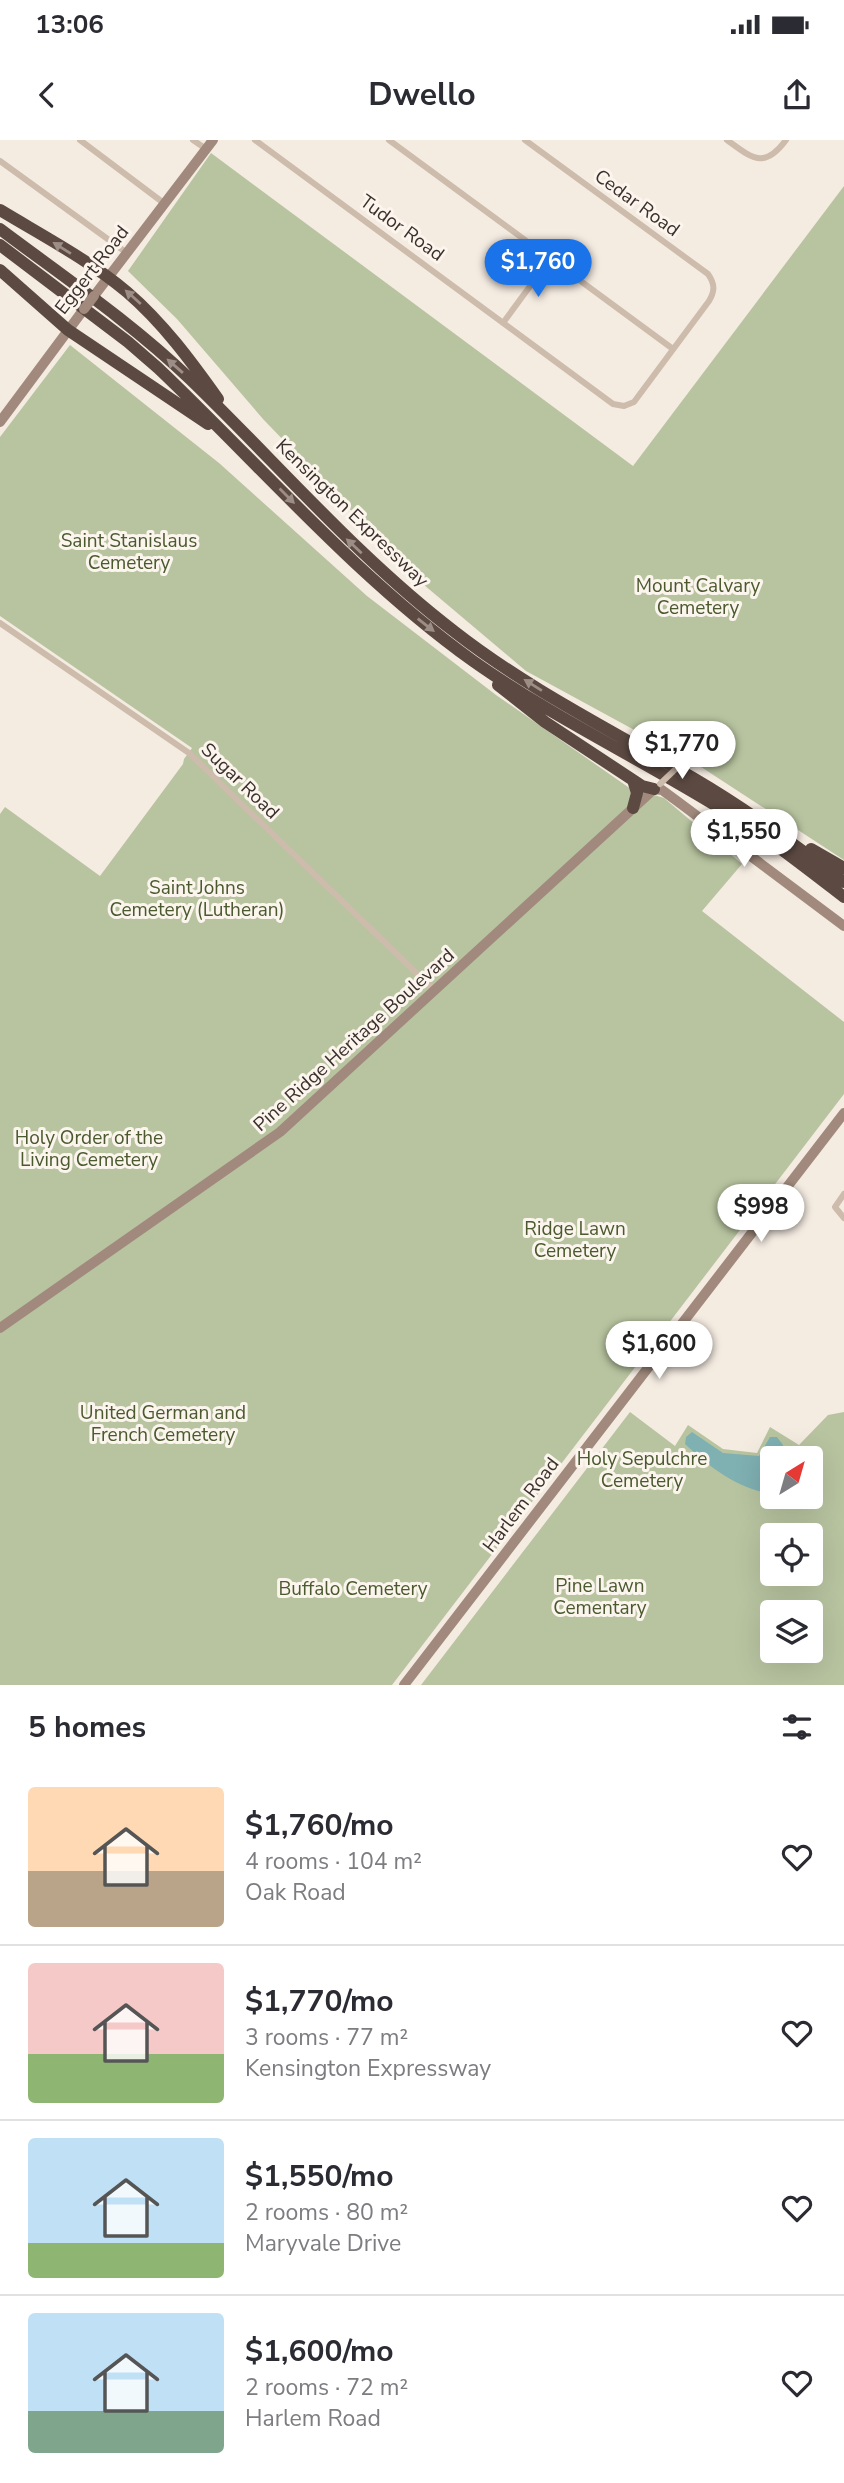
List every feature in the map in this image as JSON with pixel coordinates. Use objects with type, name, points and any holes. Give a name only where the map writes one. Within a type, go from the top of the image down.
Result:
[{"type":"highway","points":[[0,210],[108,278],[156,320],[241,431]]},
{"type":"highway","name":"Kensington Expressway","points":[[0,229],[125,323],[188,378],[365,556],[458,634],[530,682],[714,790],[776,831],[844,882]]},
{"type":"highway","name":"Kensington Expressway","points":[[0,245],[128,342],[166,375],[382,589],[472,661],[749,827],[844,897]]},
{"type":"highway","points":[[0,270],[70,328],[239,447]]},
{"type":"highway","points":[[472,661],[512,698],[633,780],[648,788],[657,786]]},
{"type":"highway","points":[[633,780],[637,793],[633,808]]},
{"type":"highway","points":[[776,831],[844,868]]},
{"type":"street","points":[[80,140],[165,204]]},
{"type":"street","points":[[193,140],[206,149]]},
{"type":"street","name":"Eggert Road","points":[[0,422],[213,140]]},
{"type":"street","name":"Tudor Road","points":[[255,140],[619,406],[634,402],[709,301]]},
{"type":"street","points":[[389,140],[673,349]]},
{"type":"street","name":"Cedar Road","points":[[525,140],[708,274],[714,289],[709,301]]},
{"type":"street","points":[[727,140],[748,155],[759,159],[776,154],[786,140]]},
{"type":"street","points":[[0,162],[127,253]]},
{"type":"street","points":[[503,323],[551,258]]},
{"type":"street","name":"Sugar Road","points":[[0,623],[189,752],[435,990]]},
{"type":"street","name":"Pine Ridge Heritage Boulevard","points":[[0,1328],[259,1149],[348,1072],[703,743]]},
{"type":"street","points":[[657,786],[844,926]]},
{"type":"street","name":"Harlem Road","points":[[404,1685],[844,1113]]},
{"type":"street","points":[[844,1195],[835,1207],[844,1218]]},
{"type":"green space","name":"Mount Calvary Cemetery","points":[[211,153],[633,466],[844,186],[844,860],[695,763],[526,671],[417,579],[263,419],[177,319],[128,271]]},
{"type":"green space","points":[[70,345],[219,463],[367,596],[496,695],[628,787],[664,798],[742,864],[702,911],[844,1022],[844,1094],[392,1685],[0,1685],[0,814],[5,807],[100,876],[192,748],[0,616],[0,437]]},
{"type":"green space","name":"Pine Lawn Cementary","points":[[630,1412],[675,1446],[688,1425],[723,1449],[757,1453],[760,1447],[760,1509],[823,1509],[823,1446],[760,1446],[770,1427],[799,1445],[828,1415],[844,1412],[844,1685],[421,1685]]},
{"type":"water","points":[[692,1432],[723,1453],[760,1454],[760,1491],[721,1473],[685,1444],[686,1437]]},
{"type":"water","points":[[770,1437],[777,1437],[783,1445],[765,1446]]},
{"type":"park label","name":"Saint Stanislaus Cemetery","points":[[129,552]]},
{"type":"park label","name":"Saint Johns Cemetery (Lutheran)","points":[[197,899]]},
{"type":"park label","name":"Holy Order of the Living Cemetery","points":[[89,1149]]},
{"type":"park label","name":"Ridge Lawn Cemetery","points":[[575,1240]]},
{"type":"park label","name":"United German and French Cemetery","points":[[163,1424]]},
{"type":"park label","name":"Holy Sepulchre Cemetery","points":[[642,1470]]},
{"type":"park label","name":"Buffalo Cemetery","points":[[353,1589]]}]
